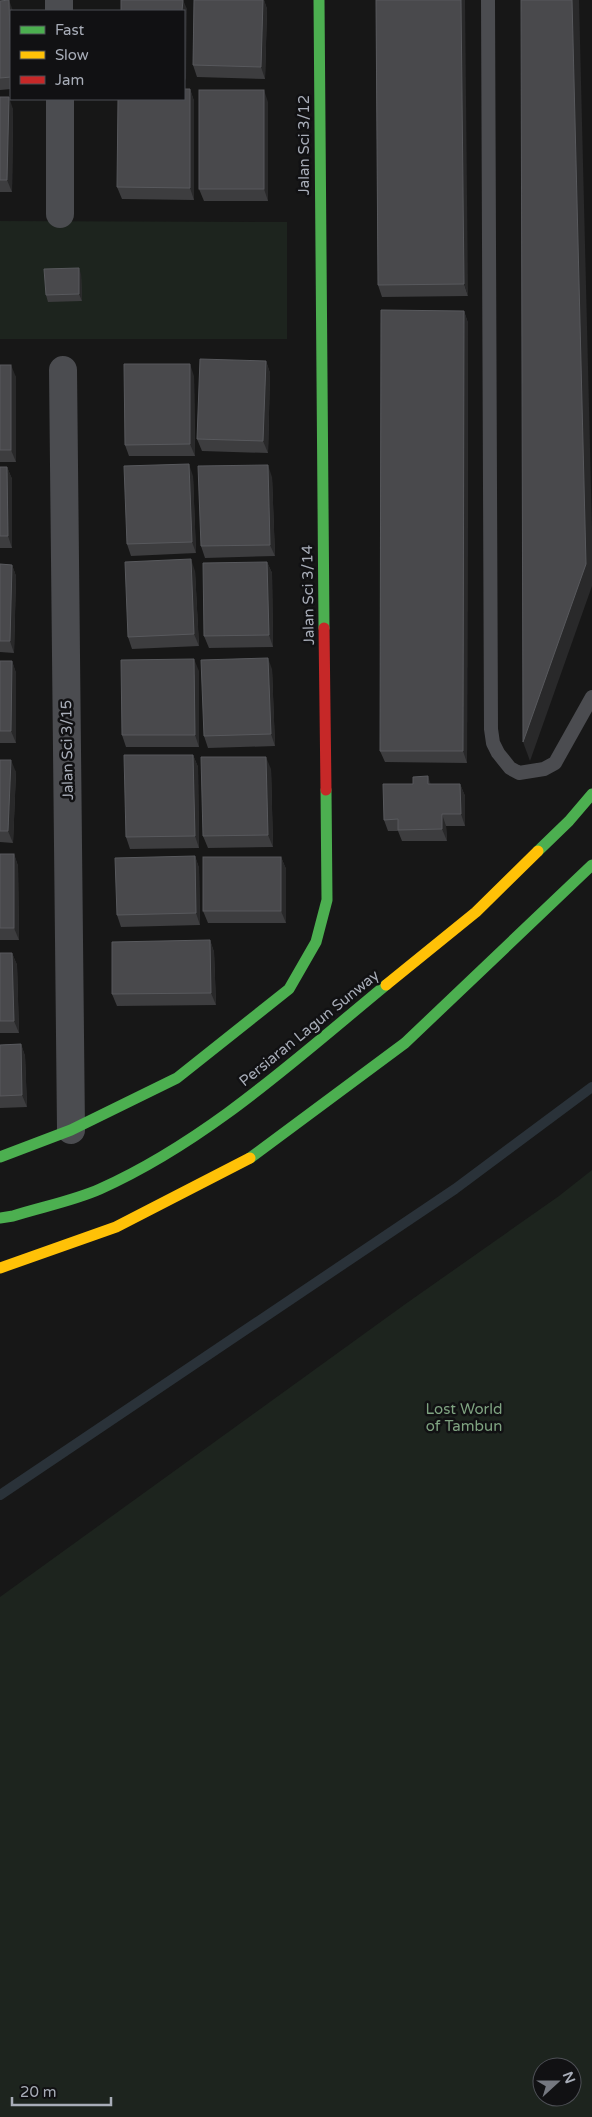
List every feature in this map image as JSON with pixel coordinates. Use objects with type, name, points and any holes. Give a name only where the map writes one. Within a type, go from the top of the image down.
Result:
[{"type":"main road","name":"Jalan Sci 3/12","points":[[319,0],[320,290]]},
{"type":"main road","name":"Jalan Sci 3/14","points":[[0,1157],[71,1130],[177,1078],[289,989],[316,942],[327,900],[320,290]]},
{"type":"main road","name":"Persiaran Lagun Sunway","points":[[0,1218],[13,1216],[99,1189],[180,1146],[258,1090],[476,912],[570,821],[592,794]]},
{"type":"main road","points":[[0,1268],[116,1228],[255,1156],[405,1043],[592,865]]},
{"type":"street","points":[[60,100],[60,214]]},
{"type":"street","name":"Jalan Sci 3/15","points":[[63,370],[71,1130]]},
{"type":"lane","points":[[488,0],[491,729],[493,743],[503,761],[519,772],[533,772],[555,763],[592,697]]},
{"type":"green space","points":[[0,221],[287,222],[287,339],[0,339]]},
{"type":"green space","name":"Lost World of Tambun","points":[[592,1170],[592,2117],[0,2117],[0,1597],[404,1305],[559,1196]]},
{"type":"building","points":[[9,0],[10,77],[0,78],[0,1]]},
{"type":"building","points":[[121,0],[183,0],[182,10],[121,10]]},
{"type":"building","points":[[194,0],[263,0],[261,67],[193,65]]},
{"type":"building","points":[[376,0],[461,0],[464,284],[378,285]]},
{"type":"building","points":[[521,0],[572,0],[586,564],[523,742]]},
{"type":"building","points":[[185,89],[190,89],[190,188],[117,187],[118,100],[185,100]]},
{"type":"building","points":[[199,90],[264,90],[264,189],[199,189]]},
{"type":"building","points":[[0,97],[9,97],[7,180],[0,180]]},
{"type":"building","points":[[79,268],[79,294],[46,295],[44,269]]},
{"type":"building","points":[[381,310],[464,311],[463,751],[380,751]]},
{"type":"building","points":[[200,359],[266,361],[263,441],[197,439]]},
{"type":"building","points":[[124,364],[190,364],[190,444],[125,445]]},
{"type":"building","points":[[0,365],[11,365],[11,450],[0,450]]},
{"type":"building","points":[[189,464],[192,542],[127,544],[124,466]]},
{"type":"building","points":[[268,465],[270,545],[201,546],[198,466]]},
{"type":"building","points":[[0,467],[7,467],[8,536],[0,536]]},
{"type":"building","points":[[191,559],[194,634],[128,637],[125,562]]},
{"type":"building","points":[[267,562],[269,635],[204,636],[203,563]]},
{"type":"building","points":[[0,564],[12,565],[10,641],[0,641]]},
{"type":"building","points":[[268,658],[271,734],[204,736],[201,660]]},
{"type":"building","points":[[194,659],[195,735],[122,735],[121,660]]},
{"type":"building","points":[[0,661],[12,661],[11,731],[0,731]]},
{"type":"building","points":[[124,755],[193,755],[195,836],[126,837]]},
{"type":"building","points":[[201,757],[266,757],[268,835],[203,836]]},
{"type":"building","points":[[0,760],[11,760],[8,831],[0,831]]},
{"type":"building","points":[[428,776],[428,784],[460,784],[461,814],[442,814],[442,829],[398,830],[398,819],[384,820],[383,784],[413,784],[413,777]]},
{"type":"building","points":[[0,854],[14,854],[14,928],[0,928]]},
{"type":"building","points":[[195,856],[196,913],[117,915],[115,858]]},
{"type":"building","points":[[203,857],[281,857],[281,911],[203,911]]},
{"type":"building","points":[[210,940],[211,993],[112,994],[112,942]]},
{"type":"building","points":[[0,953],[12,953],[14,1021],[0,1021]]},
{"type":"building","points":[[21,1044],[22,1095],[0,1096],[0,1045]]},
{"type":"waterway","points":[[0,1495],[455,1189],[592,1087]]},
{"type":"traffic: fast","points":[[319,0],[324,628]]},
{"type":"traffic: fast","points":[[0,1157],[71,1130],[177,1078],[289,989],[316,942],[327,900],[326,790]]},
{"type":"traffic: fast","points":[[538,851],[569,821],[592,794]]},
{"type":"traffic: fast","points":[[250,1158],[405,1043],[592,865]]},
{"type":"traffic: fast","points":[[0,1218],[13,1216],[100,1189],[177,1147],[249,1097],[386,985]]},
{"type":"traffic: slow","points":[[386,985],[476,912],[538,851]]},
{"type":"traffic: slow","points":[[0,1268],[116,1227],[250,1158]]},
{"type":"traffic: jam","points":[[324,628],[326,790]]}]
